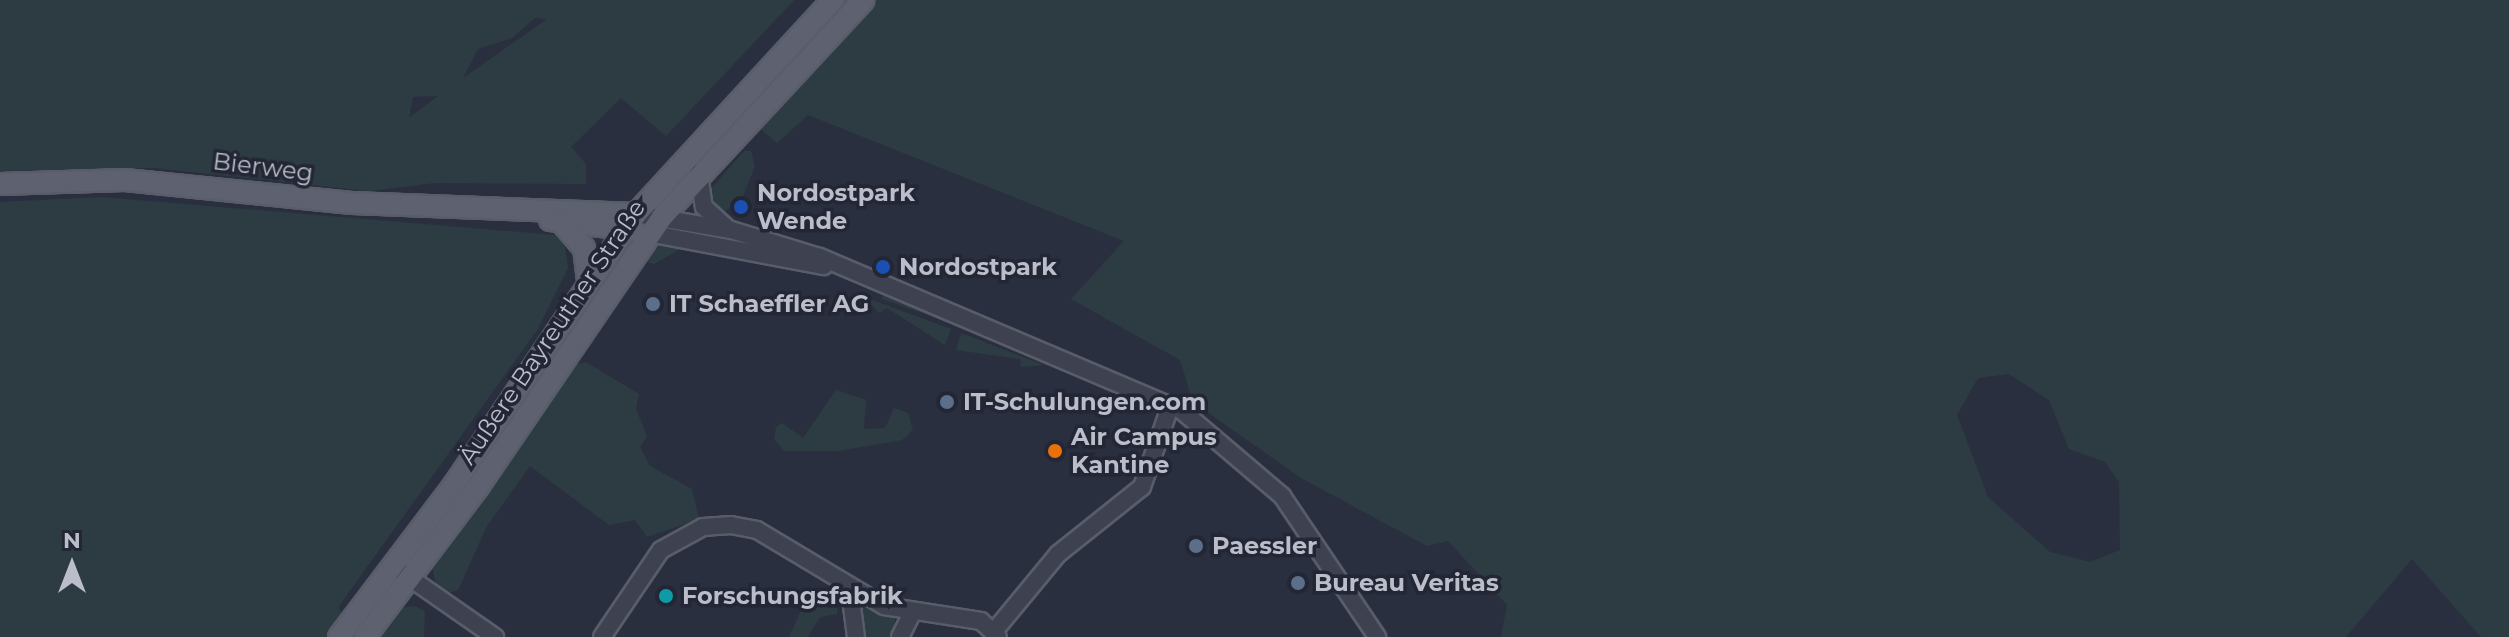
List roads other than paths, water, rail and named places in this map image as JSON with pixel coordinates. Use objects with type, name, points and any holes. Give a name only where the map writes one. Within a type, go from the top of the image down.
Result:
[{"type":"main road","name":"Äußere Bayreuther Straße","points":[[365,637],[401,572],[588,280],[631,221],[833,0]]},
{"type":"main road","name":"Äußere Bayreuther Straße","points":[[339,637],[401,572],[656,225],[699,173],[864,0]]},
{"type":"main road","name":"Bierweg","points":[[0,184],[149,181],[631,221]]},
{"type":"main road","name":"Bierweg","points":[[521,212],[562,223],[631,221]]},
{"type":"main road","points":[[631,221],[656,225]]},
{"type":"main road","points":[[562,223],[584,248],[588,280]]},
{"type":"street","points":[[699,173],[704,207],[731,230]]},
{"type":"street","points":[[656,225],[731,230],[849,271],[999,327],[1170,407],[1212,431],[1282,496],[1377,637]]},
{"type":"street","points":[[656,225],[849,271]]},
{"type":"street","points":[[602,637],[661,550],[703,527],[757,530],[850,591],[997,633],[1058,554],[1142,487],[1170,407]]},
{"type":"street","points":[[401,572],[495,637]]},
{"type":"street","points":[[850,591],[856,637]]},
{"type":"street","points":[[900,637],[913,611]]},
{"type":"place","name":"Nordostpark Wende","points":[[741,207]]},
{"type":"place","name":"Nordostpark","points":[[883,267]]},
{"type":"place","name":"IT Schaeffler AG","points":[[653,304]]},
{"type":"place","name":"IT-Schulungen.com","points":[[947,402]]},
{"type":"place","name":"Air Campus Kantine","points":[[1055,451]]},
{"type":"place","name":"Paessler","points":[[1196,546]]},
{"type":"place","name":"Bureau Veritas","points":[[1298,583]]},
{"type":"place","name":"Forschungsfabrik","points":[[666,596]]}]
